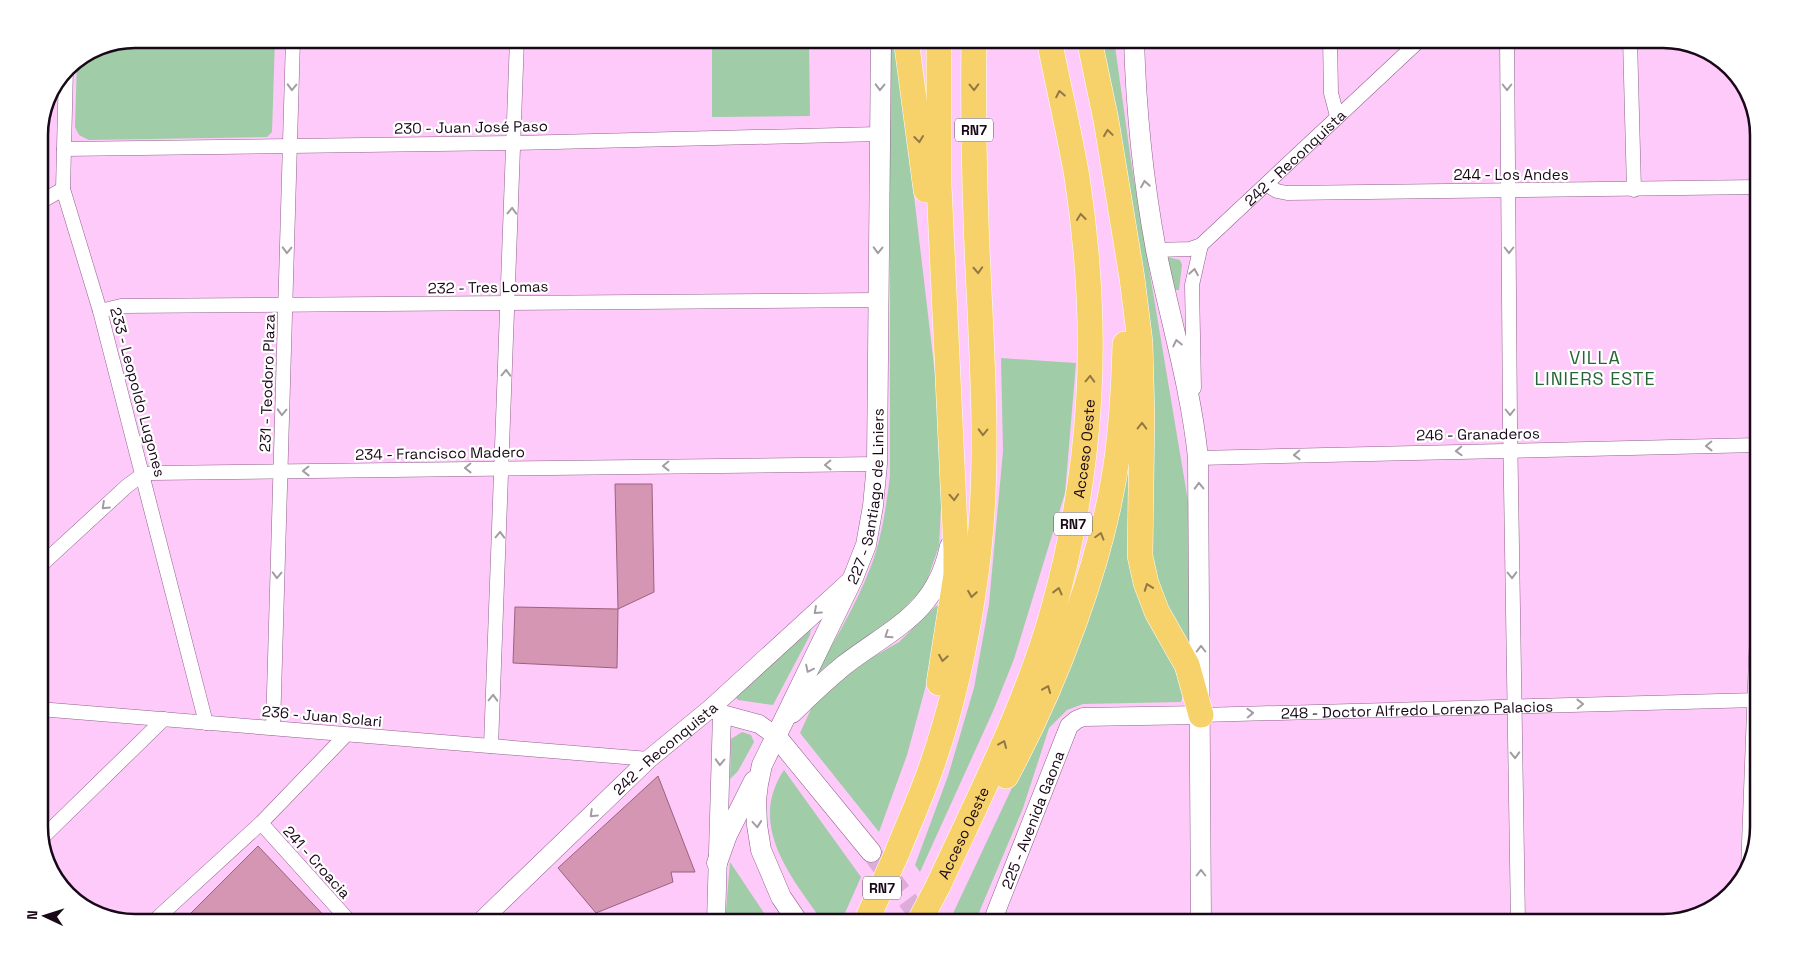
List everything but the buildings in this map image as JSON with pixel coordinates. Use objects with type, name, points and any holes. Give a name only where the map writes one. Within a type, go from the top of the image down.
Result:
[{"type":"highway","points":[[907,48],[948,378]]},
{"type":"highway","points":[[914,810],[948,633],[956,575],[956,522],[939,185],[939,48]]},
{"type":"highway","name":"RN7","points":[[870,914],[897,853],[931,767],[952,696],[964,643],[976,572],[982,492],[984,386],[976,221],[974,48]]},
{"type":"highway","name":"Acceso Oeste","points":[[923,914],[954,852],[1027,686],[1051,615],[1081,489],[1088,433],[1090,336],[1087,261],[1076,176],[1051,48]]},
{"type":"highway","points":[[1091,48],[1106,120],[1132,278],[1140,342],[1142,414],[1140,556],[1146,583],[1157,612],[1187,665],[1201,715]]},
{"type":"highway","points":[[954,852],[983,817],[1043,701],[1088,578],[1108,507],[1117,458],[1125,354],[1121,216]]},
{"type":"main road","name":"227 - Santiago de Liniers","points":[[792,914],[780,897],[761,850],[756,800],[762,765],[853,578],[866,545],[873,506],[877,464],[877,300],[881,48]]},
{"type":"main road","points":[[1134,48],[1137,115],[1144,183],[1156,250],[1195,425],[1198,458],[1201,914]]},
{"type":"main road","points":[[871,852],[780,728],[843,666],[896,630],[934,591],[943,572],[956,522]]},
{"type":"main road","points":[[717,863],[727,835],[762,765]]},
{"type":"street","name":"231 - Teodoro Plaza","points":[[273,728],[293,48]]},
{"type":"street","points":[[491,746],[518,48]]},
{"type":"street","points":[[1330,48],[1331,93],[1338,116]]},
{"type":"street","name":"242 - Reconquista","points":[[1201,245],[1411,48]]},
{"type":"street","points":[[1507,48],[1510,449],[1518,914]]},
{"type":"street","points":[[1630,48],[1634,190]]},
{"type":"street","name":"233 - Leopoldo Lugones","points":[[66,80],[63,189],[100,311],[206,723]]},
{"type":"street","name":"230 - Juan José Paso","points":[[64,149],[515,143],[879,134]]},
{"type":"street","name":"244 - Los Andes","points":[[1267,185],[1277,191],[1287,193],[1749,187]]},
{"type":"street","points":[[48,198],[63,189]]},
{"type":"street","points":[[1156,250],[1190,249],[1201,245]]},
{"type":"street","points":[[1195,425],[1192,284],[1201,245]]},
{"type":"street","name":"232 - Tres Lomas","points":[[100,311],[121,306],[877,300]]},
{"type":"street","name":"246 - Granaderos","points":[[1198,458],[1510,449],[1749,445]]},
{"type":"street","name":"234 - Francisco Madero","points":[[142,475],[280,471],[877,464]]},
{"type":"street","points":[[48,558],[127,486],[142,475]]},
{"type":"street","name":"242 - Reconquista","points":[[490,914],[649,759],[716,711],[853,578]]},
{"type":"street","name":"248 - Doctor Alfredo Lorenzo Palacios","points":[[1076,720],[1083,717],[1750,700]]},
{"type":"street","name":"236 - Juan Solari","points":[[48,710],[649,759]]},
{"type":"street","points":[[716,914],[716,711],[759,724],[780,728]]},
{"type":"street","points":[[48,832],[164,719]]},
{"type":"street","name":"225 - Avenida Gaona","points":[[995,914],[1069,726],[1076,720]]},
{"type":"street","points":[[163,914],[261,823],[346,735]]},
{"type":"street","name":"241 - Croacia","points":[[261,823],[343,914]]},
{"type":"green space","points":[[134,48],[275,48],[272,132],[267,137],[89,140],[79,135],[75,127],[77,69],[101,54],[117,49]]},
{"type":"green space","points":[[712,48],[809,48],[810,116],[712,117]]},
{"type":"green space","points":[[890,48],[898,48],[900,77],[935,374],[942,489],[939,546],[925,586],[890,623],[825,667],[807,689],[850,613],[865,582],[881,533],[890,476]]},
{"type":"green space","points":[[1102,48],[1115,48],[1131,161],[1192,525],[1191,647],[1173,622],[1151,572]]},
{"type":"green space","points":[[1167,257],[1180,260],[1182,265],[1179,290],[1175,290]]},
{"type":"green space","points":[[1134,342],[1142,589],[1184,691],[1181,702],[1083,704],[1067,710],[1049,728],[1023,808],[978,914],[953,914],[1049,709]]},
{"type":"green space","points":[[1001,358],[1076,363],[1065,493],[1014,659],[994,709],[920,872],[915,865],[948,776],[974,688],[989,604],[1003,451]]},
{"type":"green space","points":[[936,606],[940,606],[932,663],[907,755],[879,832],[800,733],[812,707],[823,692],[852,669],[899,642]]},
{"type":"green space","points":[[811,628],[810,635],[773,705],[738,700],[734,695]]},
{"type":"green space","points":[[742,732],[751,735],[754,742],[738,771],[730,779],[731,739]]},
{"type":"green space","points":[[784,770],[861,877],[845,914],[817,914],[787,869],[778,850],[772,830],[770,811],[774,790]]},
{"type":"green space","points":[[730,862],[765,914],[726,914]]},
{"type":"tunnel","points":[[871,852],[918,914]]},
{"type":"district","name":"VILLA LINIERS ESTE","points":[[1595,367]]}]
